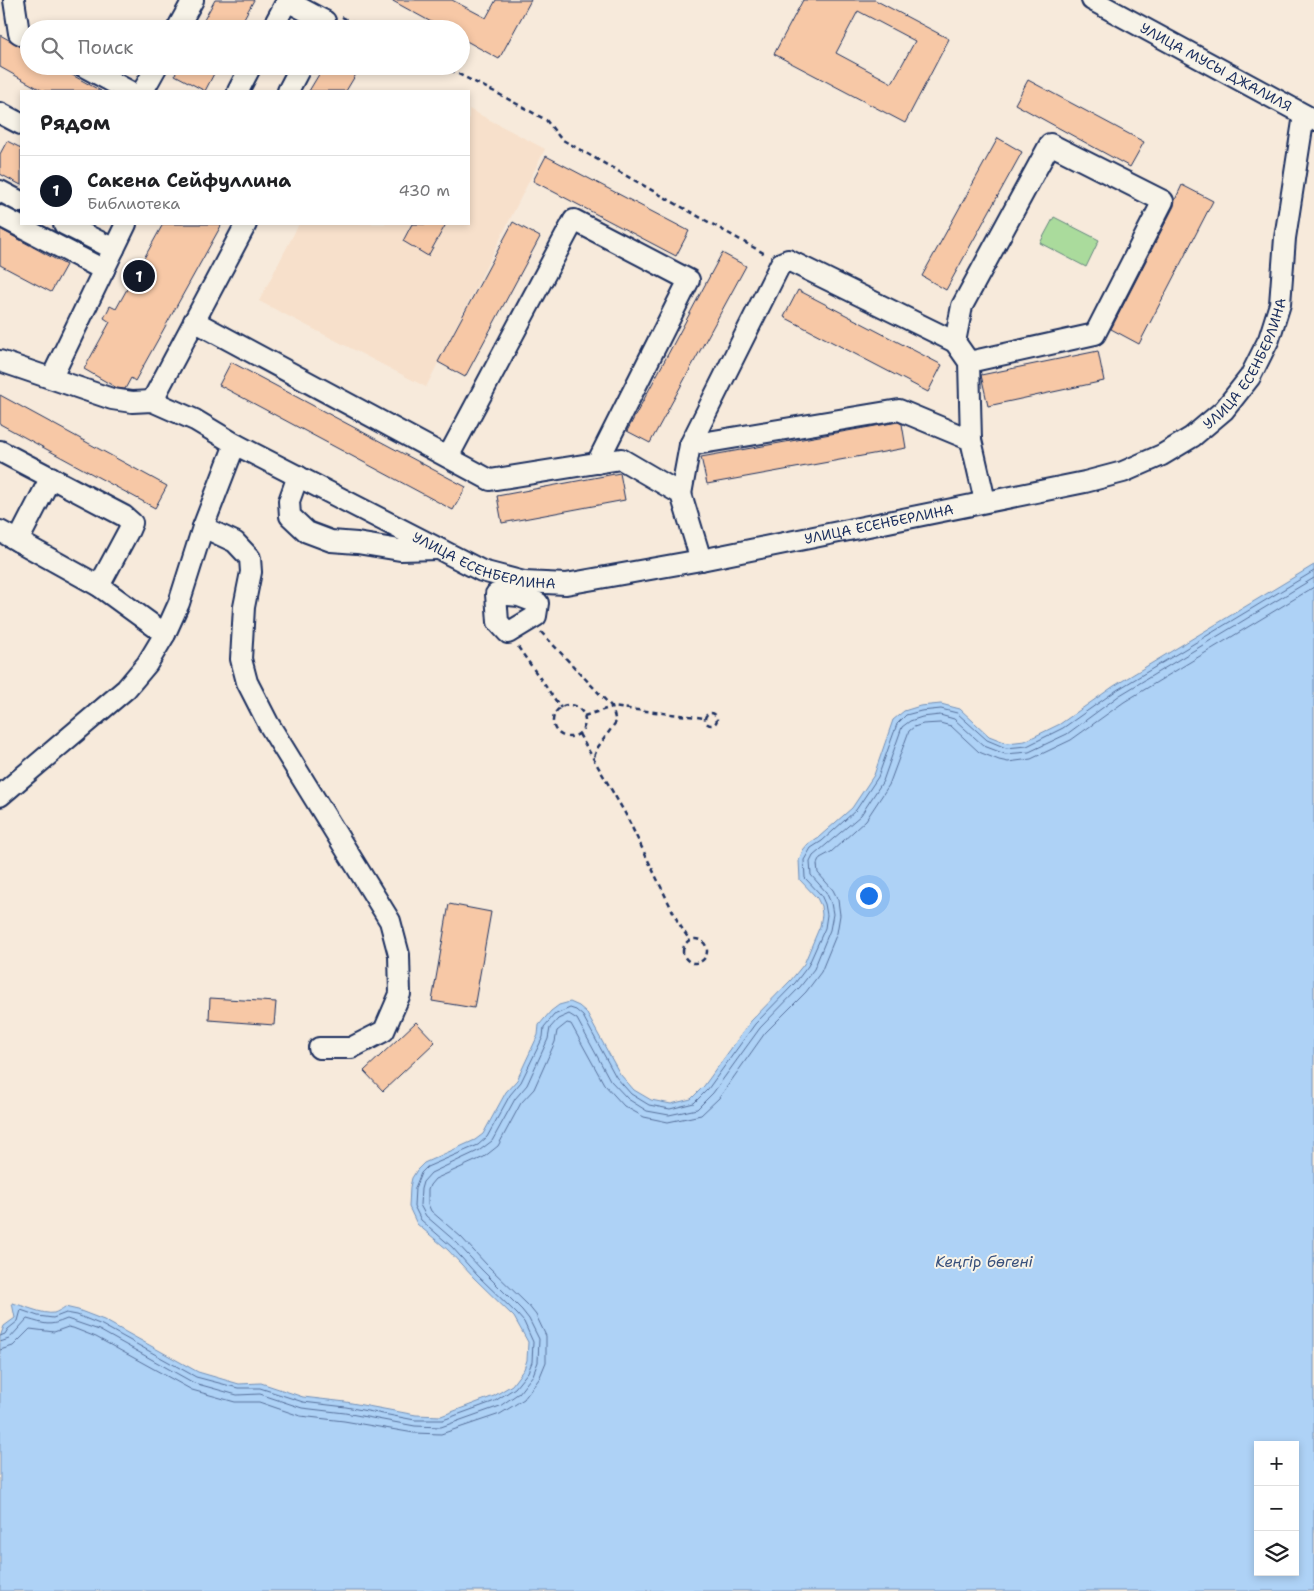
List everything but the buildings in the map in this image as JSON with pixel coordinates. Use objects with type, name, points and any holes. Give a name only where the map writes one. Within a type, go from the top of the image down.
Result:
[{"type":"street","points":[[14,0],[20,33]]},
{"type":"street","points":[[182,20],[193,0]]},
{"type":"street","name":"УЛИЦА МУСЫ ДЖАЛИЛЯ","points":[[1092,0],[1309,118]]},
{"type":"street","points":[[277,20],[287,1],[316,20]]},
{"type":"street","points":[[99,75],[128,90]]},
{"type":"street","points":[[144,90],[152,75]]},
{"type":"street","points":[[239,90],[246,75]]},
{"type":"street","points":[[289,90],[296,75]]},
{"type":"street","points":[[0,113],[20,123]]},
{"type":"street","name":"УЛИЦА ЕСЕНБЕРЛИНА","points":[[152,401],[195,420],[235,444],[438,549],[522,589],[566,584],[701,560],[1084,482],[1124,472],[1162,455],[1184,442],[1224,410],[1250,377],[1269,339],[1280,304],[1285,238],[1309,118]]},
{"type":"street","points":[[955,342],[962,306],[1050,144],[1163,201],[1095,334],[969,362]]},
{"type":"street","points":[[0,191],[20,201]]},
{"type":"street","points":[[0,216],[104,270]]},
{"type":"street","points":[[448,458],[574,220],[689,280],[597,463]]},
{"type":"street","points":[[66,225],[114,249]]},
{"type":"street","points":[[52,377],[126,225]]},
{"type":"street","points":[[0,361],[112,398],[132,402],[152,401],[245,225]]},
{"type":"street","points":[[701,560],[681,494],[690,445],[782,263],[788,260],[955,342],[969,362],[971,440],[985,501]]},
{"type":"street","points":[[194,321],[490,480],[621,459],[681,494]]},
{"type":"street","points":[[690,445],[899,410],[971,440]]},
{"type":"street","points":[[0,796],[126,689],[147,664],[165,634],[179,603],[203,527],[235,444]]},
{"type":"street","points":[[0,450],[124,516],[132,523],[99,586]]},
{"type":"street","points":[[298,476],[289,501],[290,516],[306,532],[330,542],[357,543],[400,550],[438,549]]},
{"type":"street","points":[[18,541],[52,477]]},
{"type":"street","points":[[203,527],[235,542],[250,558],[251,572],[244,606],[241,660],[247,682],[273,732],[390,921],[399,954],[400,994],[384,1031],[351,1048],[319,1048]]},
{"type":"street","points":[[0,531],[99,586],[165,634]]},
{"type":"street","points":[[522,589],[538,602],[536,616],[530,620],[508,634],[498,622],[496,594],[522,589]]},
{"type":"path","points":[[335,20],[342,17],[348,20]]},
{"type":"path","points":[[460,75],[546,120],[561,139],[782,263]]},
{"type":"path","points":[[530,620],[612,707],[616,722],[598,747],[592,760]]},
{"type":"path","points":[[508,634],[561,708]]},
{"type":"path","points":[[568,705],[574,706],[584,716],[584,725],[579,734],[568,737],[558,733],[555,729],[554,718],[561,708],[568,705]]},
{"type":"path","points":[[584,716],[612,707],[705,718]]},
{"type":"path","points":[[709,713],[713,713],[718,719],[711,725],[707,723],[705,718],[709,713]]},
{"type":"path","points":[[579,734],[592,760],[625,813],[678,922],[690,941]]},
{"type":"path","points":[[699,940],[705,944],[707,948],[706,956],[702,962],[690,962],[684,956],[685,945],[690,941],[699,940]]},
{"type":"shaded area","points":[[470,110],[545,149],[426,387],[259,301],[298,225],[470,225]]},
{"type":"green space","points":[[1054,217],[1099,240],[1086,267],[1040,243]]},
{"type":"water","name":"Кеңгір бөгені","points":[[1314,565],[1314,1591],[0,1591],[0,1337],[4,1326],[15,1318],[12,1303],[49,1313],[55,1313],[65,1307],[78,1310],[104,1320],[198,1372],[239,1384],[261,1383],[303,1397],[346,1402],[416,1415],[441,1416],[494,1396],[512,1385],[524,1369],[527,1360],[528,1342],[514,1317],[448,1250],[417,1224],[409,1207],[410,1187],[412,1178],[424,1163],[475,1140],[483,1134],[506,1092],[517,1080],[538,1035],[539,1025],[559,1005],[570,1002],[579,1006],[586,1012],[620,1074],[634,1090],[651,1100],[671,1104],[691,1099],[704,1086],[751,1021],[804,964],[820,926],[822,915],[821,906],[817,898],[800,880],[799,860],[808,844],[819,837],[852,808],[874,775],[893,720],[904,711],[920,706],[941,704],[960,709],[989,736],[1007,743],[1025,741],[1060,724],[1114,686]]},
{"type":"place","name":"Сакена Сейфуллина","points":[[139,276]]}]
